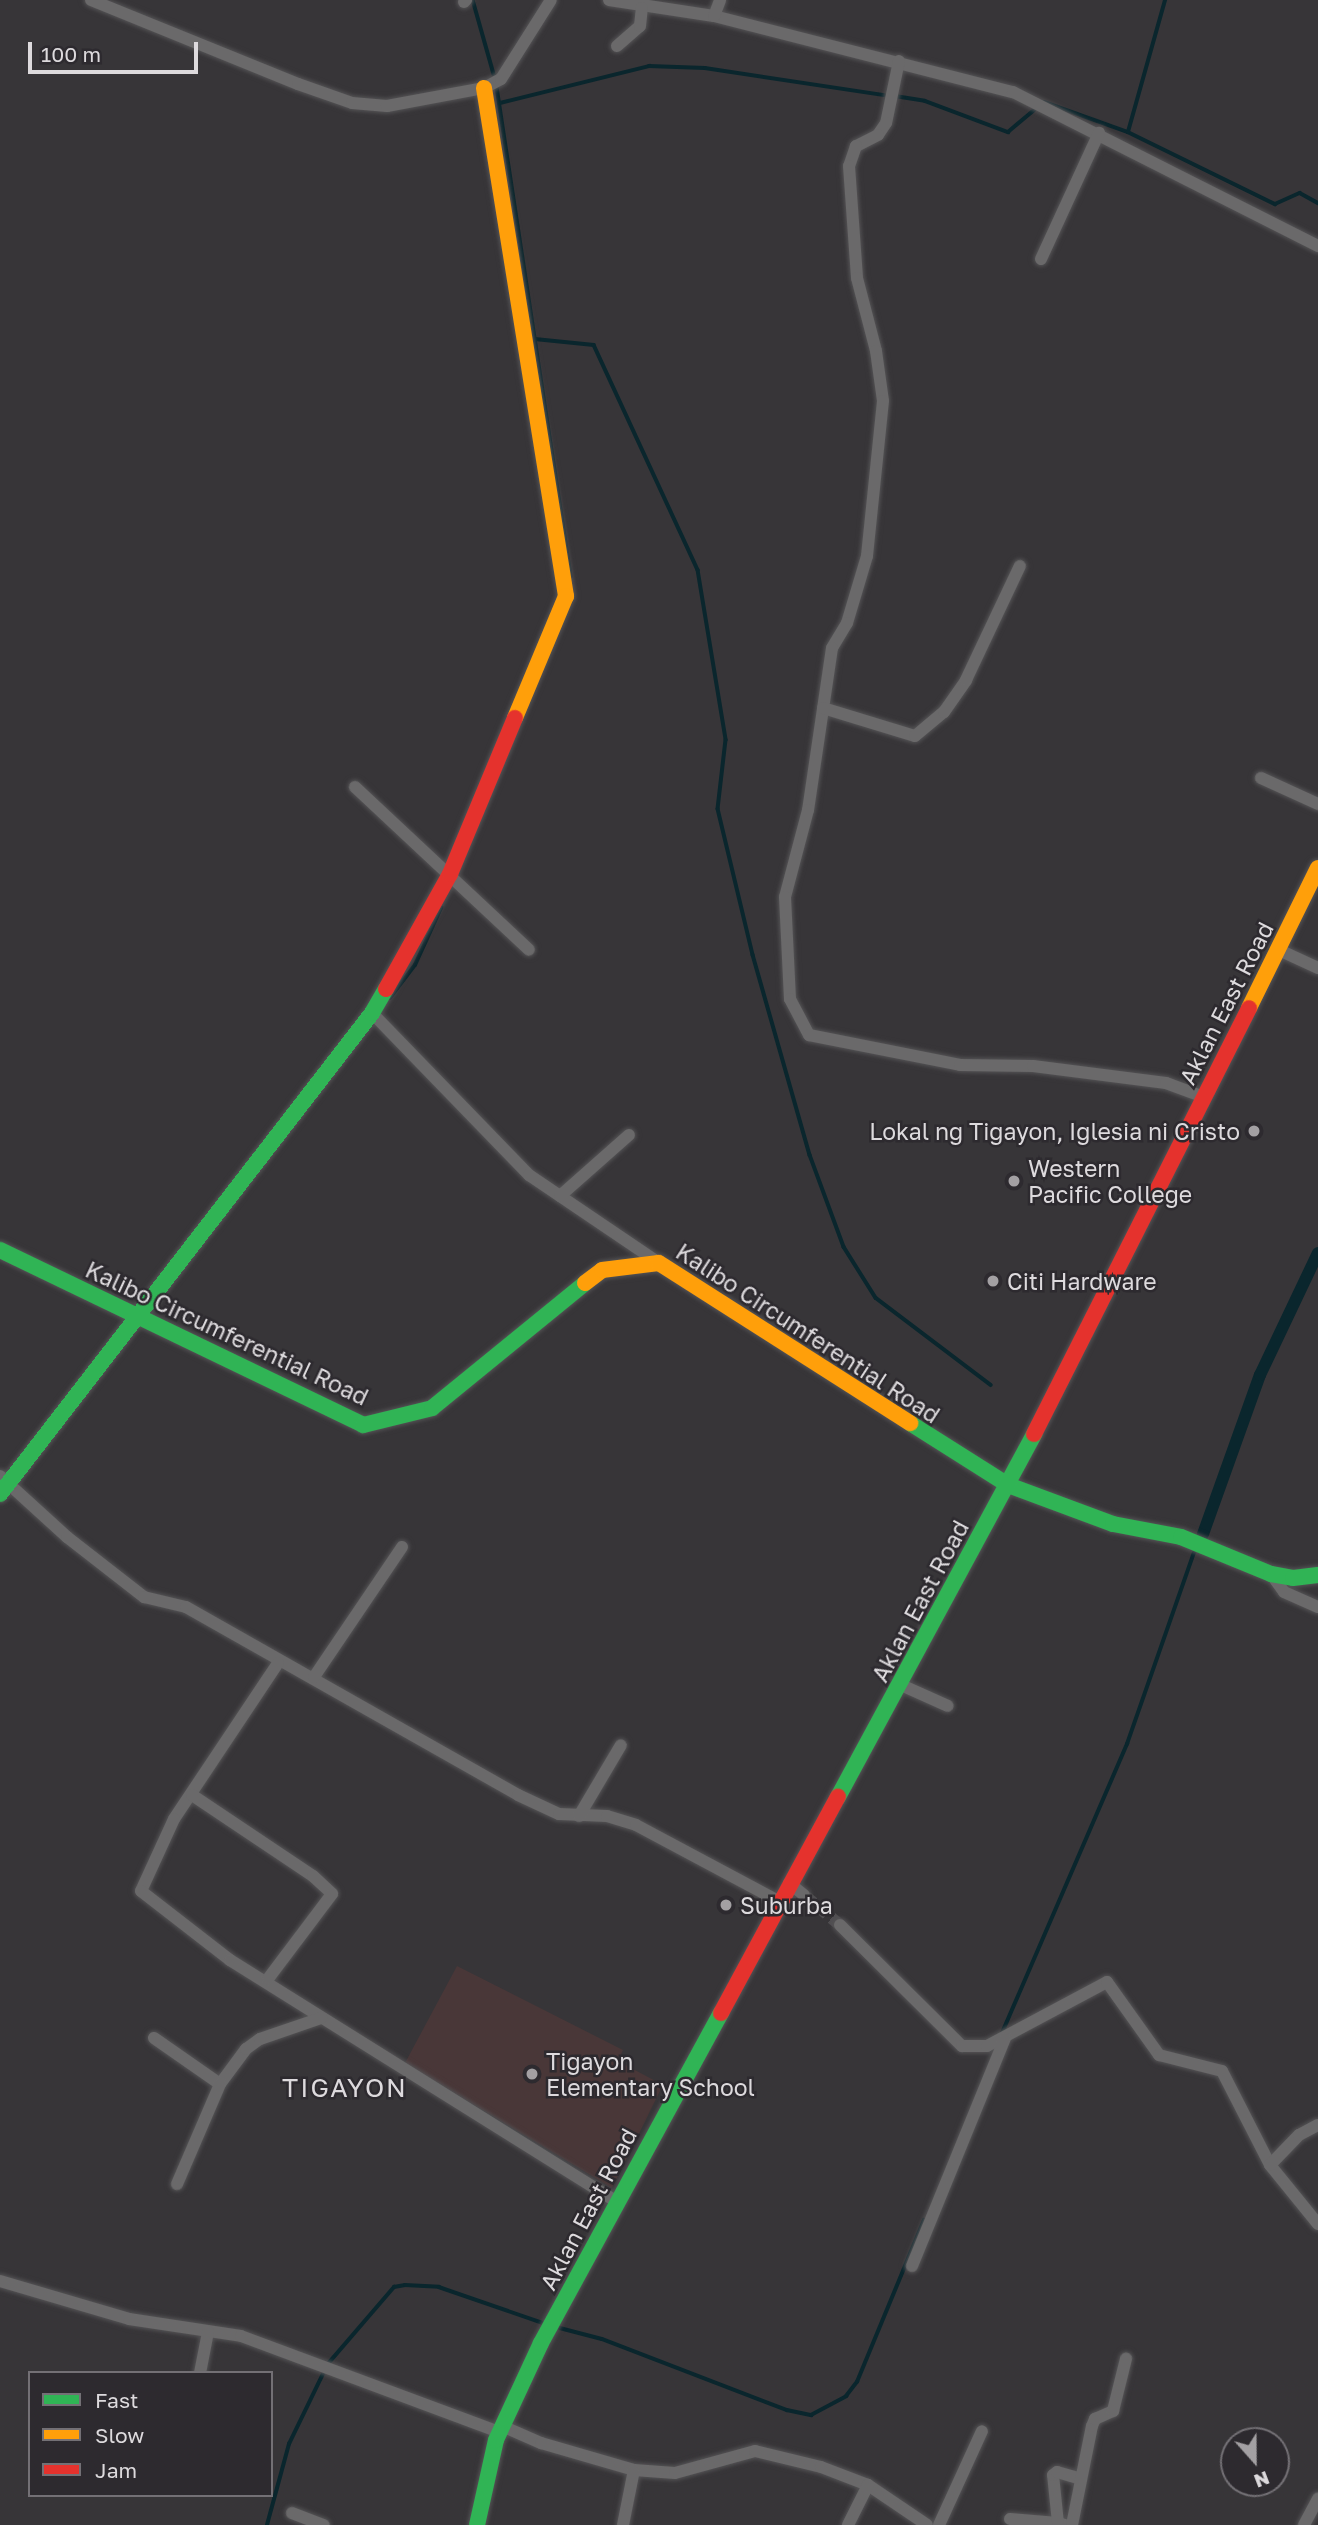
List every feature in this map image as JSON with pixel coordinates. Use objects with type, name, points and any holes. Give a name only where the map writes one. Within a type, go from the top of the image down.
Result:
[{"type":"main road","points":[[3,1484],[137,1317],[372,1013],[450,874],[566,596],[484,88]]},
{"type":"main road","name":"Aklan East Road","points":[[477,2525],[501,2429],[541,2343],[1008,1485],[1318,868]]},
{"type":"main road","name":"Kalibo Circumferential Road","points":[[0,1251],[363,1425],[432,1408],[602,1270],[659,1263],[1008,1485],[1113,1524],[1181,1537],[1271,1574],[1293,1578],[1318,1575]]},
{"type":"street","points":[[91,0],[352,103],[387,106],[484,88],[501,79],[514,64],[546,1]]},
{"type":"street","points":[[609,0],[642,8],[714,16],[1013,92],[1099,133],[1318,246]]},
{"type":"street","points":[[714,16],[720,0]]},
{"type":"street","points":[[617,46],[640,26],[642,8]]},
{"type":"street","points":[[899,61],[887,123],[878,135],[856,146],[849,166],[857,278],[876,351],[883,401],[867,556],[847,623],[832,648],[808,810],[785,897],[790,999],[809,1035],[960,1065],[1033,1066],[1166,1083],[1204,1097]]},
{"type":"street","points":[[1041,259],[1099,133]]},
{"type":"street","points":[[823,708],[915,736],[944,712],[966,680],[1020,566]]},
{"type":"street","points":[[1261,778],[1318,804]]},
{"type":"street","points":[[355,787],[529,950]]},
{"type":"street","points":[[1279,950],[1318,968]]},
{"type":"street","points":[[372,1013],[529,1175],[659,1263]]},
{"type":"street","points":[[560,1196],[629,1135]]},
{"type":"street","points":[[3,1484],[134,1590],[186,1607],[278,1662],[314,1677],[472,1772],[559,1814],[607,1816],[636,1825],[780,1902]]},
{"type":"street","points":[[314,1677],[402,1546]]},
{"type":"street","points":[[1271,1574],[1284,1592],[1318,1606]]},
{"type":"street","points":[[278,1662],[174,1819],[141,1891],[230,1960],[268,1979],[321,2018],[617,2202]]},
{"type":"street","points":[[901,1685],[948,1706]]},
{"type":"street","points":[[579,1816],[621,1745]]},
{"type":"street","points":[[192,1795],[313,1876],[332,1894],[268,1979]]},
{"type":"street","points":[[789,1883],[804,1895]]},
{"type":"street","points":[[840,1925],[962,2046],[987,2046],[1107,1982],[1159,2055],[1222,2071],[1269,2165],[1318,2224]]},
{"type":"street","points":[[177,2184],[220,2084],[246,2049],[260,2039],[321,2018]]},
{"type":"street","points":[[154,2038],[220,2084]]},
{"type":"street","points":[[912,2266],[1005,2038]]},
{"type":"street","points":[[1269,2165],[1299,2136],[1318,2125]]},
{"type":"street","points":[[0,2281],[128,2319],[241,2336],[541,2443],[634,2470],[675,2473],[755,2451],[821,2467],[868,2485],[927,2525]]},
{"type":"street","points":[[200,2371],[208,2332]]},
{"type":"street","points":[[1072,2525],[1095,2419],[1113,2411],[1126,2359]]},
{"type":"street","points":[[939,2525],[982,2431]]},
{"type":"street","points":[[623,2525],[634,2470]]},
{"type":"street","points":[[1010,2519],[1061,2524],[1053,2476],[1057,2472],[1081,2479]]},
{"type":"street","points":[[848,2525],[868,2485]]},
{"type":"street","points":[[1304,2525],[1318,2499]]},
{"type":"street","points":[[292,2513],[324,2525]]},
{"type":"shaded area","name":"Tigayon Elementary School","points":[[457,1966],[623,2050],[618,2061],[663,2085],[612,2188],[405,2063]]},
{"type":"waterway","points":[[473,0],[494,74]]},
{"type":"waterway","points":[[1128,132],[1165,0]]},
{"type":"waterway","points":[[500,103],[649,66],[705,68],[884,95]]},
{"type":"waterway","points":[[497,87],[571,576]]},
{"type":"waterway","points":[[895,96],[925,101],[1008,132],[1037,108]]},
{"type":"waterway","points":[[1044,102],[1128,132],[1275,204],[1300,193],[1318,203]]},
{"type":"waterway","points":[[535,339],[594,345],[698,570],[726,740],[718,809],[753,955],[810,1155],[844,1247],[876,1298],[991,1385]]},
{"type":"waterway","points":[[390,998],[415,965],[441,908]]},
{"type":"waterway","points":[[1203,1534],[1260,1375],[1318,1253]]},
{"type":"waterway","points":[[1002,2033],[1127,1744],[1194,1553]]},
{"type":"waterway","points":[[560,2328],[602,2339],[787,2410],[811,2415],[846,2396],[857,2382],[924,2220]]},
{"type":"waterway","points":[[327,2365],[394,2287],[439,2287],[543,2323]]},
{"type":"waterway","points":[[267,2525],[289,2444],[324,2372]]},
{"type":"tunnel","points":[[804,1895],[840,1925]]},
{"type":"traffic: fast","points":[[0,1494],[372,1013],[386,989]]},
{"type":"traffic: fast","points":[[0,1250],[363,1425],[432,1408],[585,1283]]},
{"type":"traffic: fast","points":[[910,1423],[1008,1485]]},
{"type":"traffic: fast","points":[[838,1797],[1034,1434]]},
{"type":"traffic: fast","points":[[1008,1485],[1113,1524],[1181,1537],[1271,1574],[1293,1578],[1318,1575]]},
{"type":"traffic: fast","points":[[477,2525],[496,2440],[541,2343],[721,2013]]},
{"type":"traffic: slow","points":[[484,88],[566,596],[515,718]]},
{"type":"traffic: slow","points":[[1249,1008],[1318,868]]},
{"type":"traffic: slow","points":[[585,1283],[602,1270],[659,1263],[910,1423]]},
{"type":"traffic: jam","points":[[386,989],[450,874],[515,718]]},
{"type":"traffic: jam","points":[[1034,1434],[1249,1008]]},
{"type":"traffic: jam","points":[[721,2013],[838,1797]]},
{"type":"place","name":"Lokal ng Tigayon, Iglesia ni Cristo","points":[[1254,1131]]},
{"type":"place","name":"Western Pacific College","points":[[1014,1181]]},
{"type":"place","name":"Citi Hardware","points":[[993,1281]]},
{"type":"place","name":"Suburba","points":[[726,1905]]},
{"type":"place","name":"Tigayon Elementary School","points":[[532,2074]]},
{"type":"district","name":"TIGAYON","points":[[345,2088]]}]
